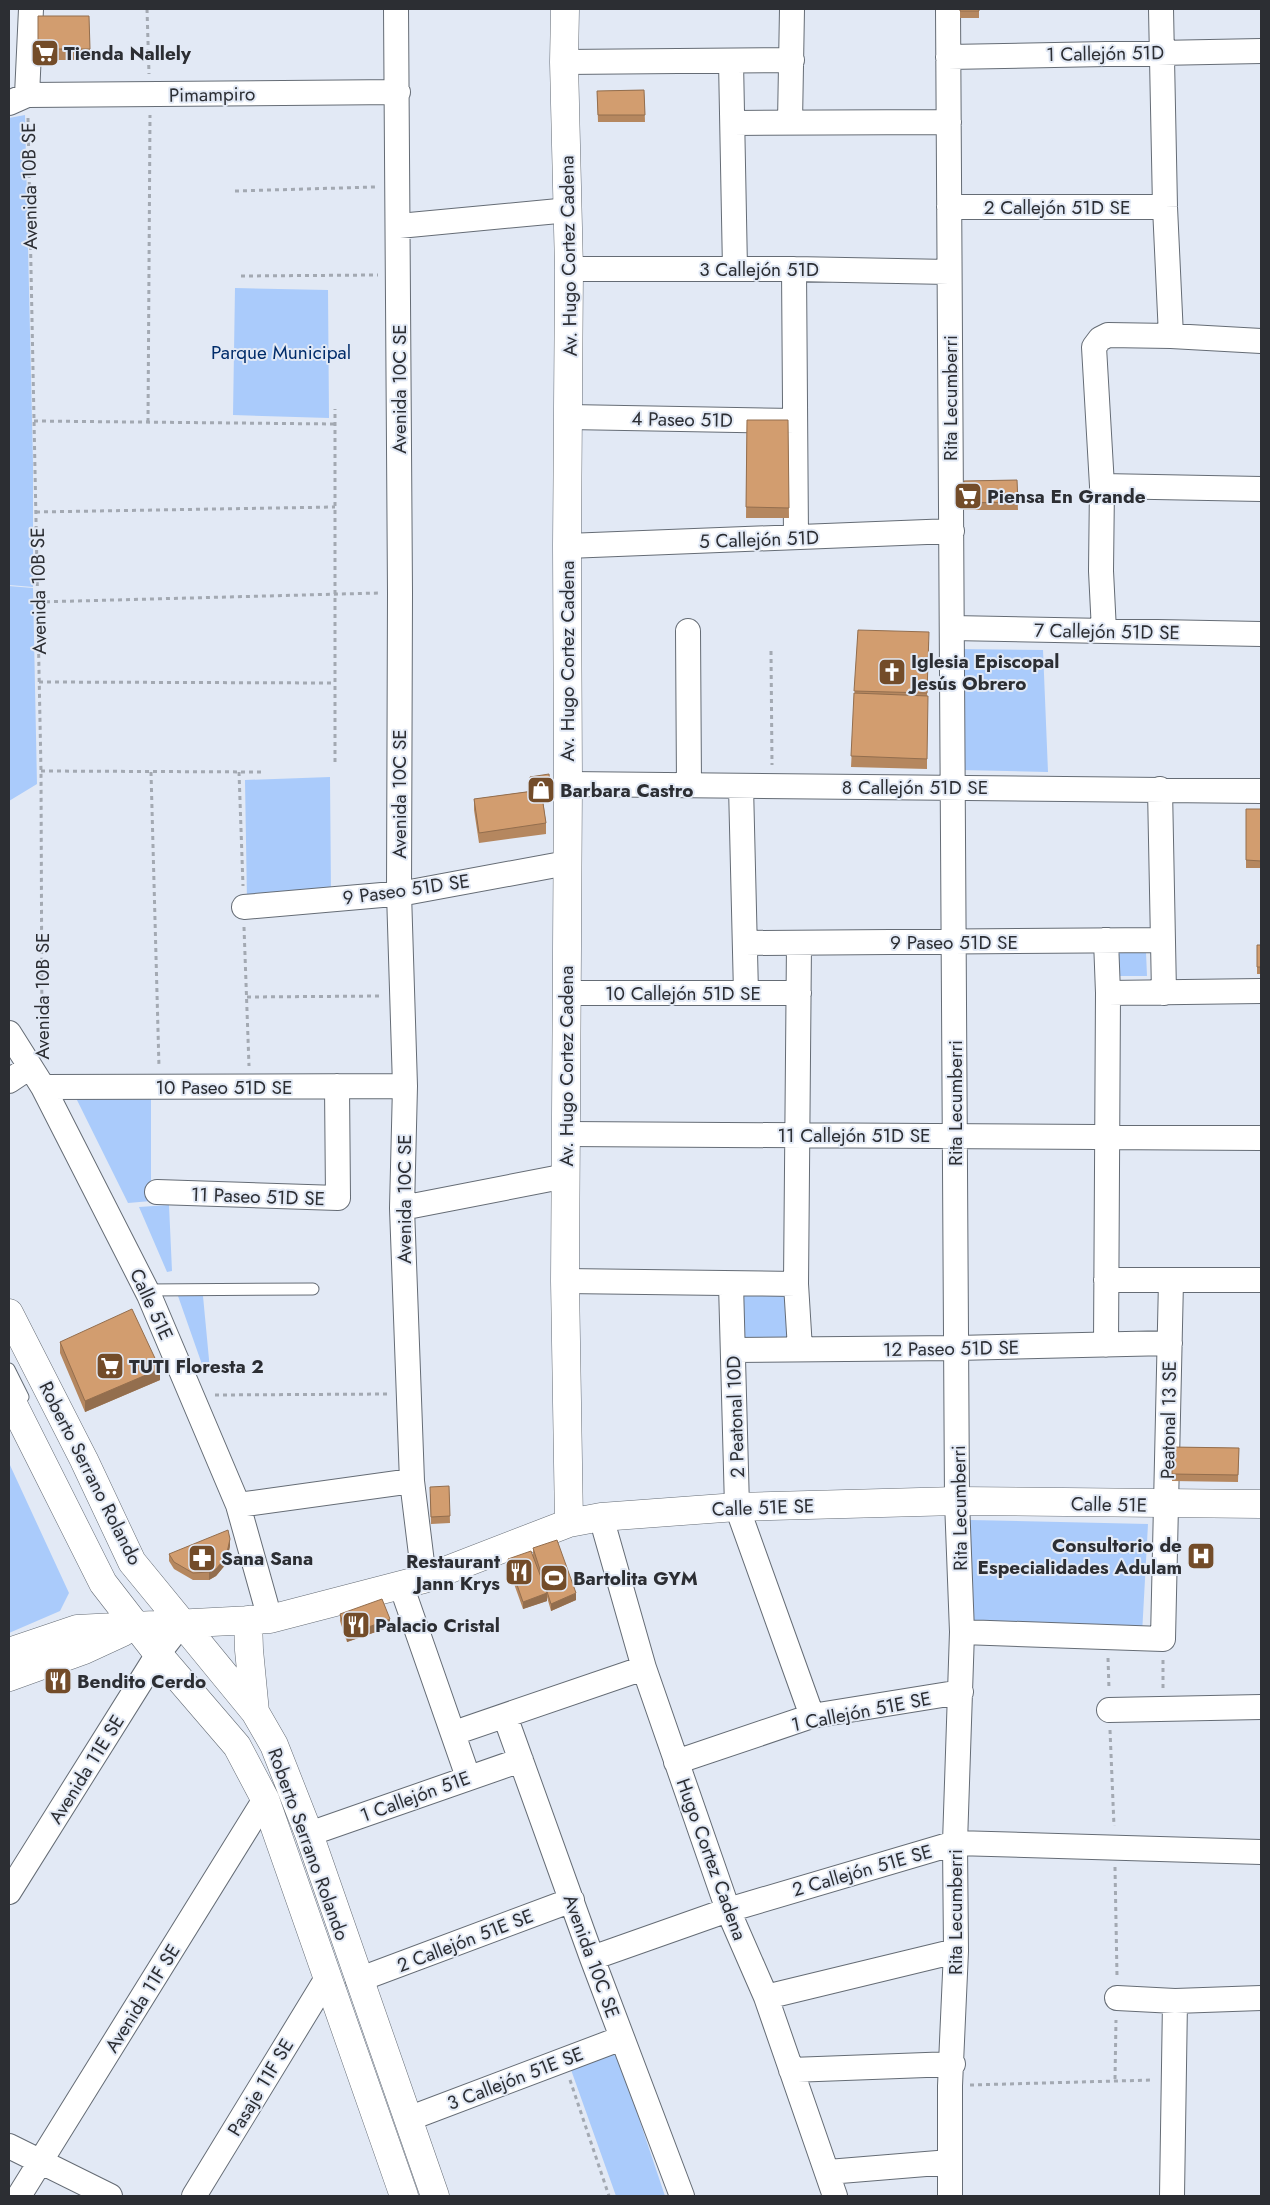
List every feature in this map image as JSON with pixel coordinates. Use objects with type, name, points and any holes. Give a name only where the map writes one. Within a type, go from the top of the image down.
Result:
[{"type":"street","name":"Avenida 10B SE","points":[[18,99],[31,9]]},
{"type":"street","name":"Avenida 10C SE","points":[[396,9],[400,592],[398,892],[405,1086],[402,1208],[412,1481],[413,1582],[454,1733],[468,1777]]},
{"type":"street","name":"Av. Hugo Cortez Cadena","points":[[565,9],[564,62],[570,269],[567,546],[568,863],[565,1282],[569,1523]]},
{"type":"street","points":[[790,122],[792,9]]},
{"type":"street","name":"Rita Lecumberri","points":[[948,9],[958,1502],[962,1632],[955,1842],[956,1951],[951,2075],[950,2196]]},
{"type":"street","points":[[1162,9],[1165,207],[1171,336]]},
{"type":"street","name":"1 Callejón 51D","points":[[948,57],[1261,51]]},
{"type":"street","points":[[564,62],[792,60]]},
{"type":"street","points":[[731,61],[735,269]]},
{"type":"street","name":"Pimampiro","points":[[18,99],[150,95],[398,92]]},
{"type":"street","points":[[733,123],[949,122]]},
{"type":"street","name":"2 Callejón 51D SE","points":[[949,207],[1165,207]]},
{"type":"street","points":[[398,226],[569,210]]},
{"type":"street","name":"3 Callejón 51D","points":[[570,269],[794,269],[950,272]]},
{"type":"street","points":[[794,269],[796,537]]},
{"type":"street","points":[[1104,631],[1101,571],[1102,486],[1094,347],[1100,339],[1108,335],[1261,341]]},
{"type":"street","name":"4 Paseo 51D","points":[[569,417],[795,421]]},
{"type":"street","points":[[1102,486],[1261,488]]},
{"type":"street","name":"5 Callejón 51D","points":[[567,546],[952,531]]},
{"type":"street","name":"7 Callejón 51D SE","points":[[952,628],[1261,634]]},
{"type":"street","points":[[688,631],[689,785]]},
{"type":"street","name":"8 Callejón 51D SE","points":[[568,784],[1261,791]]},
{"type":"street","points":[[741,786],[746,993]]},
{"type":"street","points":[[1160,789],[1164,993]]},
{"type":"street","name":"9 Paseo 51D SE","points":[[244,907],[398,892],[568,863]]},
{"type":"street","points":[[1106,940],[1108,993],[1106,1345]]},
{"type":"street","name":"9 Paseo 51D SE","points":[[745,943],[1162,940]]},
{"type":"street","points":[[799,943],[796,1284],[800,1349]]},
{"type":"street","points":[[1108,993],[1261,991]]},
{"type":"street","name":"10 Callejón 51D SE","points":[[566,993],[799,993]]},
{"type":"street","name":"Calle 51E","points":[[9,1033],[36,1058],[42,1087],[147,1290],[192,1395],[238,1505],[259,1619]]},
{"type":"street","points":[[9,1081],[36,1058]]},
{"type":"street","name":"11 Paseo 51D SE","points":[[157,1192],[338,1198],[337,1086]]},
{"type":"street","name":"10 Paseo 51D SE","points":[[42,1087],[405,1086]]},
{"type":"street","name":"11 Callejón 51D SE","points":[[567,1134],[1261,1138]]},
{"type":"street","points":[[402,1208],[566,1176]]},
{"type":"street","points":[[1106,1280],[1261,1280]]},
{"type":"street","name":"Peatonal 13 SE","points":[[1163,1639],[1171,1281]]},
{"type":"street","points":[[565,1282],[796,1284]]},
{"type":"street","name":"2 Peatonal 10D","points":[[730,1284],[737,1507],[812,1716]]},
{"type":"street","name":"Roberto Serrano Rolando","points":[[9,1313],[84,1460],[132,1562],[159,1629],[237,1746],[265,1799],[403,2194]]},
{"type":"street","name":"12 Paseo 51D SE","points":[[733,1350],[957,1348],[1170,1343]]},
{"type":"street","name":"Roberto Serrano Rolando","points":[[18,1401],[103,1583],[255,1712],[274,1745],[309,1834],[358,1980],[435,2196]]},
{"type":"street","points":[[238,1505],[412,1481]]},
{"type":"street","name":"Calle 51E","points":[[958,1502],[1166,1505],[1261,1504]]},
{"type":"street","name":"Calle 51E SE","points":[[9,1652],[77,1629],[159,1629],[259,1619],[413,1582],[569,1523],[601,1517],[737,1507],[958,1502]]},
{"type":"street","name":"Hugo Cortez Cadena","points":[[601,1517],[644,1668],[676,1762],[728,1910],[766,1997],[835,2196]]},
{"type":"street","points":[[255,1712],[249,1650],[259,1619]]},
{"type":"street","points":[[9,1677],[84,1650],[159,1629]]},
{"type":"street","name":"Avenida 11E SE","points":[[9,1892],[159,1629]]},
{"type":"street","points":[[962,1632],[1163,1639]]},
{"type":"street","points":[[454,1733],[644,1668]]},
{"type":"street","name":"1 Callejón 51E SE","points":[[676,1762],[812,1716],[961,1692]]},
{"type":"street","points":[[1109,1710],[1261,1708]]},
{"type":"street","name":"Avenida 10C SE","points":[[504,1716],[592,1958],[682,2196]]},
{"type":"street","name":"1 Callejón 51E","points":[[309,1834],[521,1760]]},
{"type":"street","name":"Avenida 11F SE","points":[[19,2196],[265,1799]]},
{"type":"street","name":"2 Callejón 51E SE","points":[[592,1958],[728,1910],[955,1842],[1261,1852]]},
{"type":"street","name":"2 Callejón 51E SE","points":[[358,1980],[572,1900]]},
{"type":"street","points":[[766,1997],[956,1951]]},
{"type":"street","name":"Pasaje 11F SE","points":[[194,2196],[327,1978]]},
{"type":"street","points":[[1117,1998],[1175,2001],[1261,1998]]},
{"type":"street","points":[[1172,2196],[1175,2001]]},
{"type":"street","name":"3 Callejón 51E SE","points":[[408,2118],[622,2038]]},
{"type":"street","points":[[791,2070],[951,2075]]},
{"type":"street","points":[[9,2146],[110,2196]]},
{"type":"street","points":[[828,2172],[950,2162]]},
{"type":"lane","points":[[147,1290],[313,1289]]},
{"type":"lane","name":"Roberto Serrano Rolando","points":[[9,1335],[121,1562],[159,1629],[243,1742],[272,1798],[403,2194]]},
{"type":"lane","name":"Roberto Serrano Rolando","points":[[9,1370],[18,1401]]},
{"type":"lane","name":"Roberto Serrano Rolando","points":[[100,1552],[109,1569]]},
{"type":"lane","name":"Roberto Serrano Rolando","points":[[159,1629],[246,1712],[267,1746],[428,2196]]},
{"type":"path","points":[[147,9],[150,95],[148,422]]},
{"type":"path","name":"Avenida 10B SE","points":[[18,99],[34,421],[38,602],[41,771],[36,1058]]},
{"type":"path","points":[[235,191],[398,187]]},
{"type":"path","points":[[241,276],[398,274]]},
{"type":"path","points":[[335,408],[335,762]]},
{"type":"path","points":[[34,421],[335,424]]},
{"type":"path","points":[[36,512],[335,507]]},
{"type":"path","points":[[38,602],[400,592]]},
{"type":"path","points":[[771,651],[773,786]]},
{"type":"path","points":[[39,682],[335,683]]},
{"type":"path","points":[[41,771],[261,772]]},
{"type":"path","points":[[151,772],[160,1087]]},
{"type":"path","points":[[247,997],[403,996]]},
{"type":"path","points":[[192,1395],[408,1394]]},
{"type":"path","points":[[1108,1638],[1115,1847],[1117,1998],[1115,2079]]},
{"type":"path","points":[[1163,1639],[1163,1709]]},
{"type":"path","points":[[563,2060],[609,2196]]},
{"type":"path","points":[[951,2075],[1174,2080]]},
{"type":"green space","points":[[25,115],[33,463],[33,587],[9,585],[9,118]]},
{"type":"green space","name":"Parque Municipal","points":[[235,288],[328,290],[329,418],[233,415]]},
{"type":"green space","points":[[9,586],[33,588],[37,784],[9,801]]},
{"type":"green space","points":[[958,649],[1043,650],[1048,772],[961,770]]},
{"type":"green space","points":[[330,777],[331,893],[247,902],[245,780]]},
{"type":"green space","points":[[1112,951],[1146,952],[1147,976],[1114,976]]},
{"type":"green space","points":[[76,1098],[151,1099],[151,1201],[128,1203]]},
{"type":"green space","points":[[169,1205],[172,1271],[167,1272],[139,1207]]},
{"type":"green space","points":[[731,1284],[796,1284],[800,1349],[733,1350]]},
{"type":"green space","points":[[178,1296],[203,1296],[210,1370],[205,1373]]},
{"type":"green space","points":[[9,1463],[69,1593],[60,1611],[9,1633]]},
{"type":"green space","points":[[970,1520],[1148,1524],[1142,1634],[969,1627]]},
{"type":"green space","points":[[617,2053],[665,2196],[616,2196],[570,2067]]},
{"type":"building","points":[[960,9],[979,9],[979,11],[960,11]]},
{"type":"building","points":[[38,16],[89,16],[90,49],[38,49]]},
{"type":"building","points":[[644,90],[645,115],[598,115],[597,91]]},
{"type":"building","points":[[747,420],[788,420],[789,508],[746,507]]},
{"type":"building","points":[[1017,480],[1018,502],[964,503],[964,481]]},
{"type":"building","name":"Iglesia Episcopal Jesús Obrero","points":[[858,630],[929,632],[927,693],[854,691]]},
{"type":"building","points":[[854,693],[928,696],[927,759],[851,756]]},
{"type":"building","name":"Barbara Castro","points":[[549,774],[551,795],[542,797],[541,790],[532,791],[530,777]]},
{"type":"building","points":[[541,790],[546,823],[479,833],[474,799]]},
{"type":"building","points":[[1246,809],[1261,809],[1261,861],[1246,860]]},
{"type":"building","points":[[1257,945],[1261,945],[1261,967],[1257,967]]},
{"type":"building","name":"TUTI Floresta 2","points":[[132,1309],[160,1369],[85,1401],[60,1342]]},
{"type":"building","points":[[1172,1447],[1239,1448],[1238,1475],[1172,1474]]},
{"type":"building","points":[[449,1486],[450,1516],[431,1517],[430,1487]]},
{"type":"building","name":"Sana Sana","points":[[228,1530],[230,1539],[226,1557],[216,1569],[209,1572],[193,1573],[174,1562],[169,1554]]},
{"type":"building","name":"Bartolita GYM","points":[[557,1540],[576,1593],[551,1604],[533,1548]]},
{"type":"building","points":[[531,1551],[547,1593],[523,1602],[508,1559]]},
{"type":"building","points":[[382,1599],[390,1619],[347,1635],[340,1614]]},
{"type":"place","name":"Tienda Nallely","points":[[45,53]]},
{"type":"place","name":"Piensa En Grande","points":[[968,496]]},
{"type":"place","name":"Iglesia Episcopal Jesús Obrero","points":[[892,672]]},
{"type":"place","name":"Barbara Castro","points":[[541,790]]},
{"type":"place","name":"TUTI Floresta 2","points":[[110,1366]]},
{"type":"place","name":"Consultorio de Especialidades Adulam","points":[[1201,1556]]},
{"type":"place","name":"Sana Sana","points":[[202,1558]]},
{"type":"place","name":"Restaurant Jann Krys","points":[[519,1572]]},
{"type":"place","name":"Bartolita GYM","points":[[554,1578]]},
{"type":"place","name":"Palacio Cristal","points":[[356,1625]]},
{"type":"place","name":"Bendito Cerdo","points":[[58,1681]]}]
